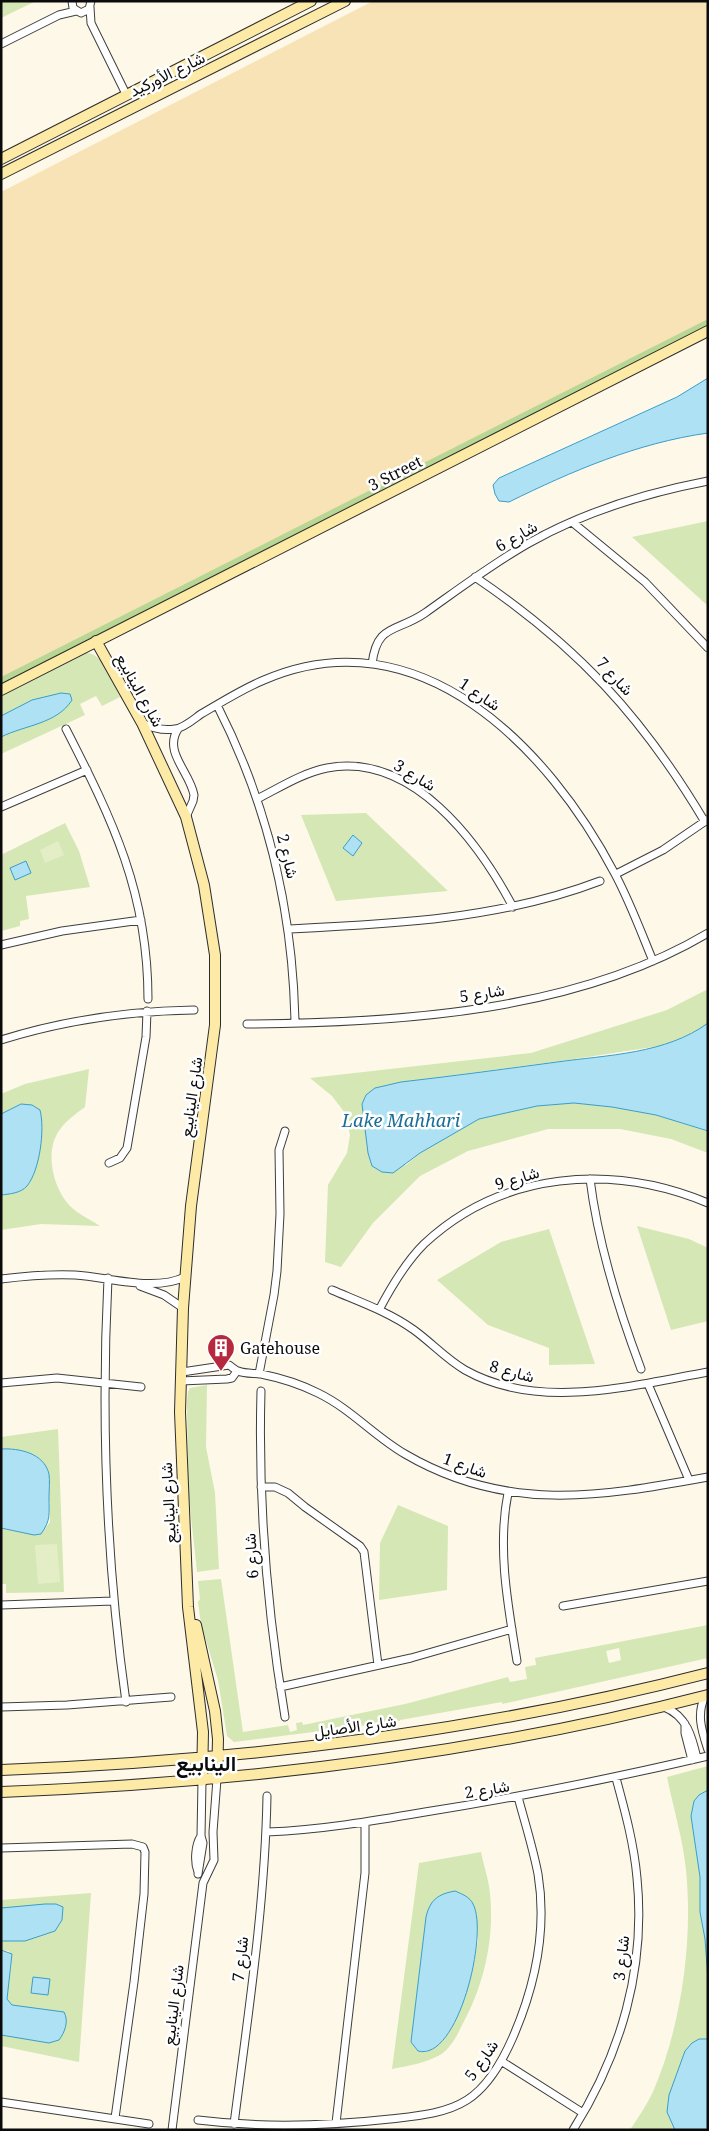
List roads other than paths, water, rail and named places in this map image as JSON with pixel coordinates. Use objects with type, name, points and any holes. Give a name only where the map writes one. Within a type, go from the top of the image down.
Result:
[{"type":"street","name":"شارع الأوركيد","points":[[1,158],[311,1]]},
{"type":"street","name":"شارع الأوركيد","points":[[1,174],[345,1]]},
{"type":"street","points":[[59,15],[72,2],[78,12],[91,23],[126,94],[124,104],[101,118],[94,126]]},
{"type":"street","points":[[91,3],[91,23]]},
{"type":"street","points":[[1,44],[59,15],[85,12],[91,3]]},
{"type":"street","name":"3 Street","points":[[1,690],[708,331]]},
{"type":"street","name":"شارع 6","points":[[372,664],[375,644],[381,636],[418,618],[475,577],[530,542],[572,522],[642,496],[708,481]]},
{"type":"street","points":[[572,522],[645,582],[708,648]]},
{"type":"street","name":"شارع 7","points":[[475,577],[545,628],[608,688],[660,752],[706,821]]},
{"type":"street","name":"شارع الينابيع","points":[[96,641],[142,723],[186,817],[196,850],[210,920],[216,990],[212,1059],[196,1169],[185,1277],[181,1377],[181,1460],[189,1620],[203,1732],[201,1836],[196,1853],[198,1874],[203,1883]]},
{"type":"street","name":"شارع 1","points":[[178,729],[217,705],[266,679],[292,670],[341,662],[372,664],[410,672],[436,682],[470,702],[495,721],[535,760],[560,789],[596,840],[616,874],[636,917],[653,961]]},
{"type":"street","name":"شارع 2","points":[[217,705],[228,727],[257,799],[276,862],[289,929],[295,1023]]},
{"type":"street","points":[[142,723],[164,730],[178,729]]},
{"type":"street","points":[[66,729],[118,838],[135,890],[147,965],[148,999]]},
{"type":"street","points":[[178,729],[173,739],[173,750],[194,795],[186,817]]},
{"type":"street","name":"شارع 3","points":[[257,799],[303,776],[326,768],[358,767],[374,769],[395,776],[430,799],[466,836],[486,862],[513,907]]},
{"type":"street","points":[[1,807],[87,770]]},
{"type":"street","points":[[616,874],[662,850],[706,821]]},
{"type":"street","points":[[289,929],[420,920],[483,913],[550,898],[600,881]]},
{"type":"street","points":[[1,945],[62,931],[141,920]]},
{"type":"street","name":"شارع 5","points":[[247,1024],[384,1018],[514,1002],[590,985],[675,952],[708,933]]},
{"type":"street","points":[[1,1040],[70,1022],[147,1011],[194,1010]]},
{"type":"street","points":[[109,1163],[120,1158],[127,1148],[145,1042],[147,1011]]},
{"type":"street","points":[[259,1374],[277,1271],[280,1214],[279,1150],[285,1131]]},
{"type":"street","points":[[590,1179],[597,1228],[607,1267],[625,1327],[641,1369]]},
{"type":"street","name":"شارع 9","points":[[379,1310],[391,1286],[423,1246],[459,1217],[494,1198],[524,1188],[546,1183],[615,1179],[660,1186],[708,1203]]},
{"type":"street","points":[[1,1279],[49,1275],[108,1278],[161,1284],[185,1277]]},
{"type":"street","points":[[108,1278],[104,1382],[105,1476],[113,1601],[126,1702]]},
{"type":"street","points":[[128,1281],[162,1294],[183,1308]]},
{"type":"street","name":"شارع 8","points":[[332,1290],[379,1310],[413,1330],[465,1370],[492,1382],[522,1390],[571,1392],[648,1384],[708,1372]]},
{"type":"street","name":"شارع 1","points":[[181,1377],[226,1365],[234,1367],[237,1371],[279,1378],[318,1393],[348,1411],[403,1453],[434,1469],[458,1480],[508,1493],[564,1496],[708,1477]]},
{"type":"street","name":"شارع 1","points":[[181,1377],[227,1379],[232,1378],[237,1371]]},
{"type":"street","points":[[1,1383],[58,1378],[141,1387]]},
{"type":"street","points":[[648,1384],[689,1480]]},
{"type":"street","name":"شارع 6","points":[[261,1391],[261,1487],[267,1577],[285,1717]]},
{"type":"street","points":[[261,1487],[275,1487],[288,1493],[360,1546],[364,1552],[378,1665]]},
{"type":"street","points":[[508,1493],[503,1545],[517,1661]]},
{"type":"street","name":"شارع الينابيع","points":[[172,2130],[203,1883],[214,1860],[213,1838],[218,1757],[218,1739],[213,1698],[198,1635],[192,1593],[188,1580]]},
{"type":"street","points":[[563,1606],[708,1581]]},
{"type":"street","points":[[1,1606],[113,1601]]},
{"type":"street","points":[[280,1687],[378,1665],[512,1629]]},
{"type":"street","name":"شارع الأصايل","points":[[1,1770],[86,1767],[203,1759],[352,1742],[454,1726],[596,1699],[708,1673]]},
{"type":"street","points":[[1,1792],[87,1789],[217,1779],[379,1760],[441,1751],[664,1707],[706,1696]]},
{"type":"street","points":[[706,1696],[700,1708],[700,1720],[708,1750]]},
{"type":"street","points":[[1,1707],[126,1702],[171,1697]]},
{"type":"street","points":[[664,1707],[676,1713],[685,1724],[685,1733],[694,1759]]},
{"type":"street","points":[[685,1724],[700,1720]]},
{"type":"street","name":"شارع 2","points":[[267,1832],[365,1822],[518,1798],[616,1778],[708,1756]]},
{"type":"street","name":"شارع 3","points":[[572,2130],[601,2082],[615,2048],[626,2014],[634,1979],[639,1910],[637,1878],[633,1846],[616,1778]]},
{"type":"street","name":"شارع 7","points":[[234,2124],[250,1996],[267,1832],[267,1796]]},
{"type":"street","name":"شارع 5","points":[[198,2120],[234,2124],[336,2123],[415,2116],[456,2106],[468,2100],[478,2091],[502,2061],[530,1992],[540,1934],[538,1876],[518,1798]]},
{"type":"street","points":[[336,2123],[364,1882],[365,1822]]},
{"type":"street","points":[[201,1836],[213,1838]]},
{"type":"street","points":[[1,1848],[132,1844],[143,1847],[146,1859],[142,1904],[115,2118]]},
{"type":"street","points":[[502,2061],[583,2113]]},
{"type":"street","points":[[1,2102],[149,2124]]},
{"type":"water","points":[[708,378],[708,433],[630,451],[581,469],[509,502],[499,501],[495,494],[493,485],[499,478],[677,397]]},
{"type":"water","points":[[61,693],[70,694],[72,700],[58,714],[40,723],[1,737],[1,716],[32,700]]},
{"type":"water","points":[[353,835],[362,843],[353,856],[343,848]]},
{"type":"water","points":[[26,861],[31,873],[15,880],[10,868]]},
{"type":"water","name":"Lake Mahhari","points":[[708,1023],[708,1131],[656,1115],[612,1107],[574,1103],[537,1106],[479,1119],[420,1153],[393,1173],[382,1172],[372,1166],[368,1153],[362,1104],[366,1095],[375,1088],[401,1082],[636,1052],[674,1041]]},
{"type":"water","points":[[21,1104],[32,1105],[40,1110],[42,1138],[38,1160],[31,1179],[25,1188],[15,1193],[1,1195],[1,1114]]},
{"type":"water","points":[[1,1449],[30,1453],[42,1461],[46,1467],[49,1474],[49,1513],[48,1521],[41,1534],[34,1535],[1,1528]]},
{"type":"water","points":[[708,1790],[708,1979],[705,1939],[700,1912],[700,1877],[691,1816],[694,1801],[699,1795]]},
{"type":"water","points":[[455,1891],[470,1899],[477,1919],[477,1941],[473,1966],[457,2017],[446,2037],[433,2049],[418,2051],[411,2042],[426,1917],[432,1902],[439,1896]]},
{"type":"water","points":[[56,1904],[63,1907],[62,1920],[55,1931],[25,1941],[1,1941],[1,1908]]},
{"type":"water","points":[[1,1950],[12,1954],[7,1999],[12,2005],[64,2012],[66,2026],[59,2040],[49,2043],[1,2035]]},
{"type":"water","points":[[33,1977],[50,1979],[48,1995],[31,1993]]},
{"type":"water","points":[[699,2039],[708,2039],[708,2130],[675,2130],[667,2112],[669,2095],[685,2051],[692,2043]]},
{"type":"place","name":"Gatehouse","points":[[221,1372]]},
{"type":"district","name":"الينابيع","points":[[206,1763]]}]
